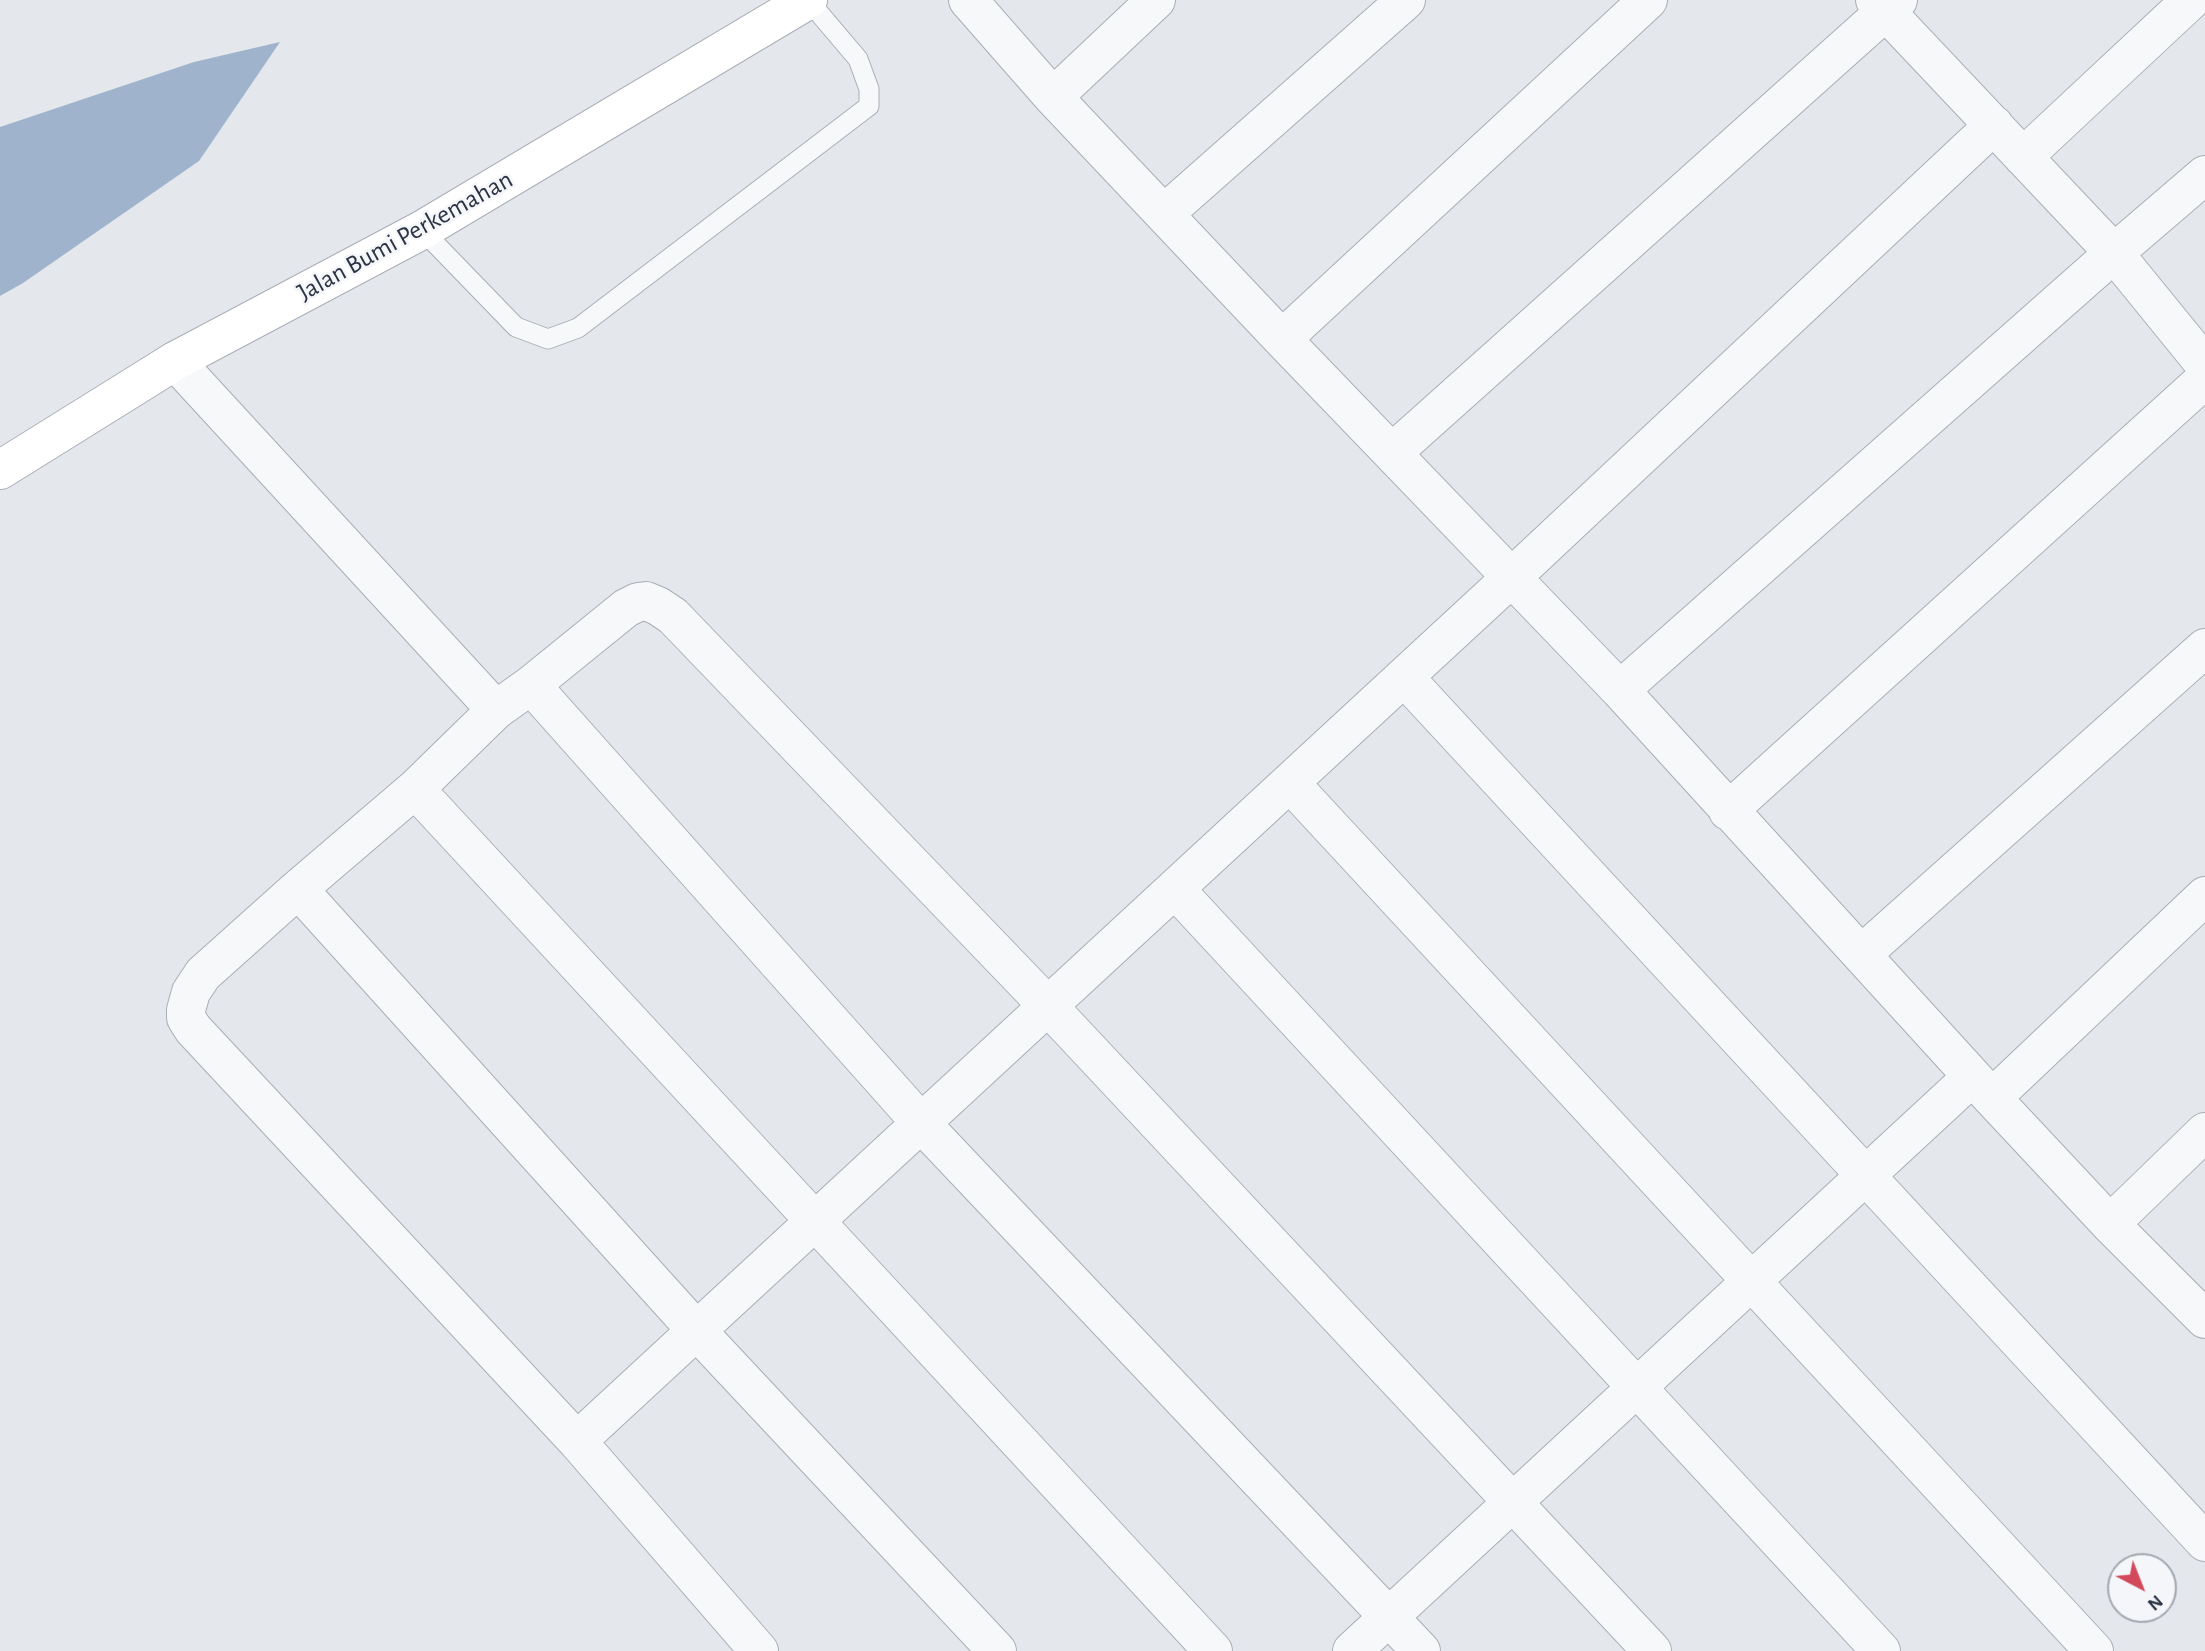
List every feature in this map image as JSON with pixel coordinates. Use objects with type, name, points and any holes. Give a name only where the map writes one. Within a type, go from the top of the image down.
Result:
[{"type":"street","name":"Jalan Bumi Perkemahan","points":[[0,470],[176,361],[422,230],[808,0]]},
{"type":"street","points":[[968,0],[1053,97],[1620,690],[1982,1088],[2110,1224],[2205,1319]]},
{"type":"street","points":[[1053,97],[1156,0]]},
{"type":"street","points":[[1164,214],[1406,0]]},
{"type":"street","points":[[1282,339],[1648,0]]},
{"type":"street","points":[[2023,157],[2191,0]]},
{"type":"street","points":[[1392,453],[1886,3],[2113,253],[2205,365]]},
{"type":"street","points":[[578,1441],[1512,577],[1994,125]]},
{"type":"street","points":[[1620,690],[2113,253],[2205,175]]},
{"type":"street","points":[[176,361],[496,710]]},
{"type":"street","points":[[1728,811],[2205,379]]},
{"type":"street","points":[[760,1651],[578,1441],[192,1029],[186,1010],[191,992],[203,974],[415,789],[496,710],[626,608],[646,601],[673,616],[1048,1006],[1652,1651]]},
{"type":"street","points":[[1862,954],[2205,648]]},
{"type":"street","points":[[1404,677],[2205,1542]]},
{"type":"street","points":[[531,685],[922,1124],[1421,1651]]},
{"type":"street","points":[[1290,783],[2094,1651]]},
{"type":"street","points":[[415,789],[1213,1651]]},
{"type":"street","points":[[1175,888],[1881,1651]]},
{"type":"street","points":[[298,889],[697,1331],[997,1651]]},
{"type":"street","points":[[1352,1651],[1866,1176],[1982,1088],[2205,896]]},
{"type":"street","points":[[2110,1224],[2205,1132]]},
{"type":"lane","points":[[422,230],[516,327],[548,339],[578,328],[869,106],[869,89],[858,60],[808,0]]},
{"type":"water","points":[[280,42],[199,161],[23,283],[0,296],[0,127],[194,62]]}]
